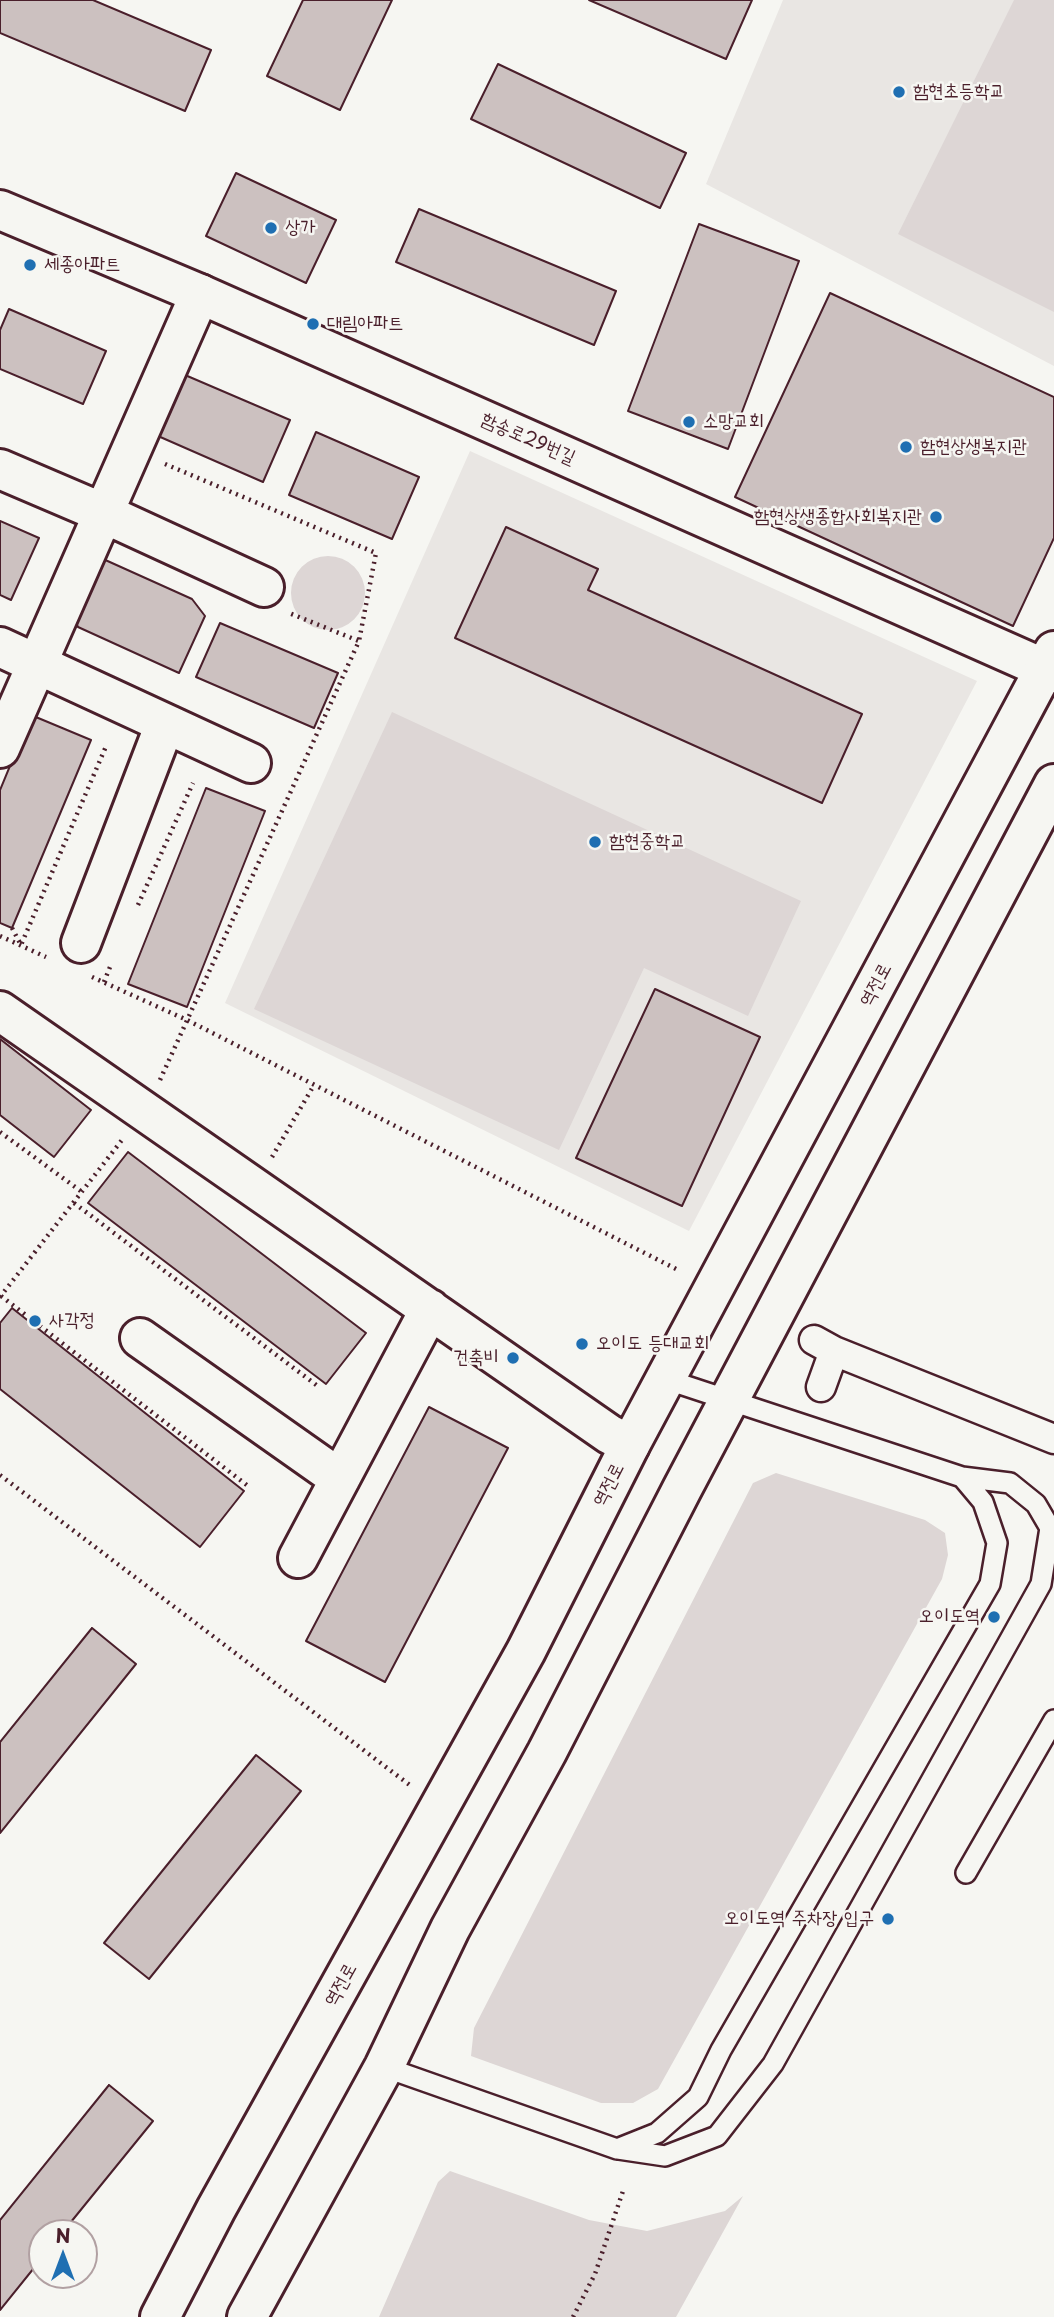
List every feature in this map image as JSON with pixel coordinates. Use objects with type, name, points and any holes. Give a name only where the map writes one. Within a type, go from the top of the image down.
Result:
[{"type":"street","name":"함송로29번길","points":[[0,210],[200,294],[1051,665]]},
{"type":"street","points":[[0,748],[200,294]]},
{"type":"street","points":[[0,469],[264,587]]},
{"type":"street","points":[[0,647],[251,763]]},
{"type":"street","name":"역전로","points":[[160,2317],[216,2209],[526,1651],[665,1379],[1051,665]]},
{"type":"street","points":[[83,958],[165,723]]},
{"type":"street","points":[[247,2317],[384,2067],[450,1929],[547,1752],[682,1489],[1054,784]]},
{"type":"street","points":[[0,1012],[609,1434],[630,1445]]},
{"type":"street","points":[[298,1558],[430,1309]]},
{"type":"street","points":[[140,1338],[340,1479]]},
{"type":"street","points":[[821,1387],[824,1346],[1054,1438]]},
{"type":"lane","points":[[384,2067],[617,2149],[665,2156],[717,2136],[773,2064],[1041,1584],[1050,1528],[1036,1504],[1010,1483],[962,1477],[665,1379]]},
{"type":"lane","points":[[617,2149],[657,2133],[698,2097],[721,2050],[990,1584],[997,1543],[984,1502],[962,1477]]},
{"type":"lane","points":[[966,1872],[1054,1720]]},
{"type":"path","points":[[165,464],[376,553],[359,641]]},
{"type":"path","points":[[21,946],[107,744]]},
{"type":"path","points":[[137,908],[193,783]]},
{"type":"path","points":[[12,928],[21,946]]},
{"type":"path","points":[[0,936],[21,946],[83,958],[104,982],[187,1020],[680,1271]]},
{"type":"path","points":[[83,958],[104,982]]},
{"type":"path","points":[[255,1188],[314,1085]]},
{"type":"path","points":[[145,1112],[0,1296],[248,1486]]},
{"type":"path","points":[[0,1132],[82,1192]]},
{"type":"path","points":[[74,1203],[319,1387]]},
{"type":"path","points":[[0,1475],[412,1787]]},
{"type":"path","points":[[573,2317],[595,2274],[624,2188]]},
{"type":"shaded area","name":"함현초등학교","points":[[783,0],[1054,0],[1054,366],[706,184]]},
{"type":"shaded area","points":[[1014,0],[1054,0],[1054,312],[898,234]]},
{"type":"shaded area","name":"함현중학교","points":[[470,451],[977,681],[689,1231],[225,1003]]},
{"type":"shaded area","points":[[321,556],[335,556],[349,562],[359,572],[365,593],[363,607],[349,624],[335,630],[321,630],[307,624],[297,614],[291,600],[291,586],[297,572],[307,562]]},
{"type":"shaded area","points":[[392,712],[801,901],[748,1016],[644,968],[559,1150],[254,1009]]},
{"type":"shaded area","points":[[776,1473],[925,1520],[945,1533],[948,1555],[942,1579],[658,2089],[633,2103],[601,2103],[471,2056],[474,2028],[753,1483]]},
{"type":"shaded area","points":[[450,2171],[589,2220],[647,2231],[725,2211],[743,2196],[676,2317],[379,2317],[438,2182]]},
{"type":"building","points":[[0,0],[93,0],[211,50],[185,111],[0,33]]},
{"type":"building","points":[[303,0],[392,0],[340,110],[267,76]]},
{"type":"building","points":[[589,0],[752,0],[726,59]]},
{"type":"building","points":[[498,64],[686,153],[660,208],[471,119]]},
{"type":"building","name":"상가","points":[[236,173],[336,220],[306,283],[206,236]]},
{"type":"building","points":[[419,209],[616,291],[594,345],[396,262]]},
{"type":"building","points":[[699,224],[799,261],[728,449],[628,411]]},
{"type":"building","name":"함현상생복지관","points":[[830,293],[1054,397],[1054,538],[1013,626],[735,497]]},
{"type":"building","points":[[9,309],[106,351],[83,404],[0,369],[0,330]]},
{"type":"building","points":[[185,375],[290,420],[263,482],[158,436]]},
{"type":"building","points":[[316,432],[419,477],[392,539],[289,495]]},
{"type":"building","points":[[0,521],[39,538],[11,600],[0,595]]},
{"type":"building","points":[[506,527],[598,569],[588,590],[862,714],[822,803],[455,638]]},
{"type":"building","points":[[92,554],[192,599],[205,616],[179,673],[78,627],[68,606]]},
{"type":"building","points":[[220,623],[338,673],[314,728],[196,677]]},
{"type":"building","points":[[31,715],[91,740],[12,928],[0,923],[0,790]]},
{"type":"building","points":[[206,788],[265,811],[187,1007],[128,984]]},
{"type":"building","points":[[655,989],[760,1037],[682,1206],[576,1158]]},
{"type":"building","points":[[0,1039],[91,1110],[54,1157],[0,1115]]},
{"type":"building","points":[[128,1152],[366,1333],[326,1384],[88,1203]]},
{"type":"building","points":[[12,1308],[244,1491],[200,1547],[0,1389],[0,1323]]},
{"type":"building","points":[[429,1407],[508,1448],[385,1682],[306,1641]]},
{"type":"building","points":[[92,1628],[136,1664],[0,1833],[0,1742]]},
{"type":"building","points":[[256,1755],[301,1791],[149,1979],[104,1943]]},
{"type":"building","points":[[109,2085],[153,2121],[73,2219],[28,2219],[28,2275],[0,2310],[0,2220]]},
{"type":"place","name":"함현초등학교","points":[[899,92]]},
{"type":"place","name":"상가","points":[[271,228]]},
{"type":"place","name":"세종아파트","points":[[30,265]]},
{"type":"place","name":"대림아파트","points":[[313,324]]},
{"type":"place","name":"소망교회","points":[[689,422]]},
{"type":"place","name":"함현상생복지관","points":[[906,447]]},
{"type":"place","name":"함현상생종합사회복지관","points":[[936,517]]},
{"type":"place","name":"함현중학교","points":[[595,842]]},
{"type":"place","name":"사각정","points":[[35,1321]]},
{"type":"place","name":"오이도 등대교회","points":[[582,1344]]},
{"type":"place","name":"건축비","points":[[513,1358]]},
{"type":"place","name":"오이도역","points":[[994,1617]]},
{"type":"place","name":"오이도역 주차장 입구","points":[[888,1919]]}]
